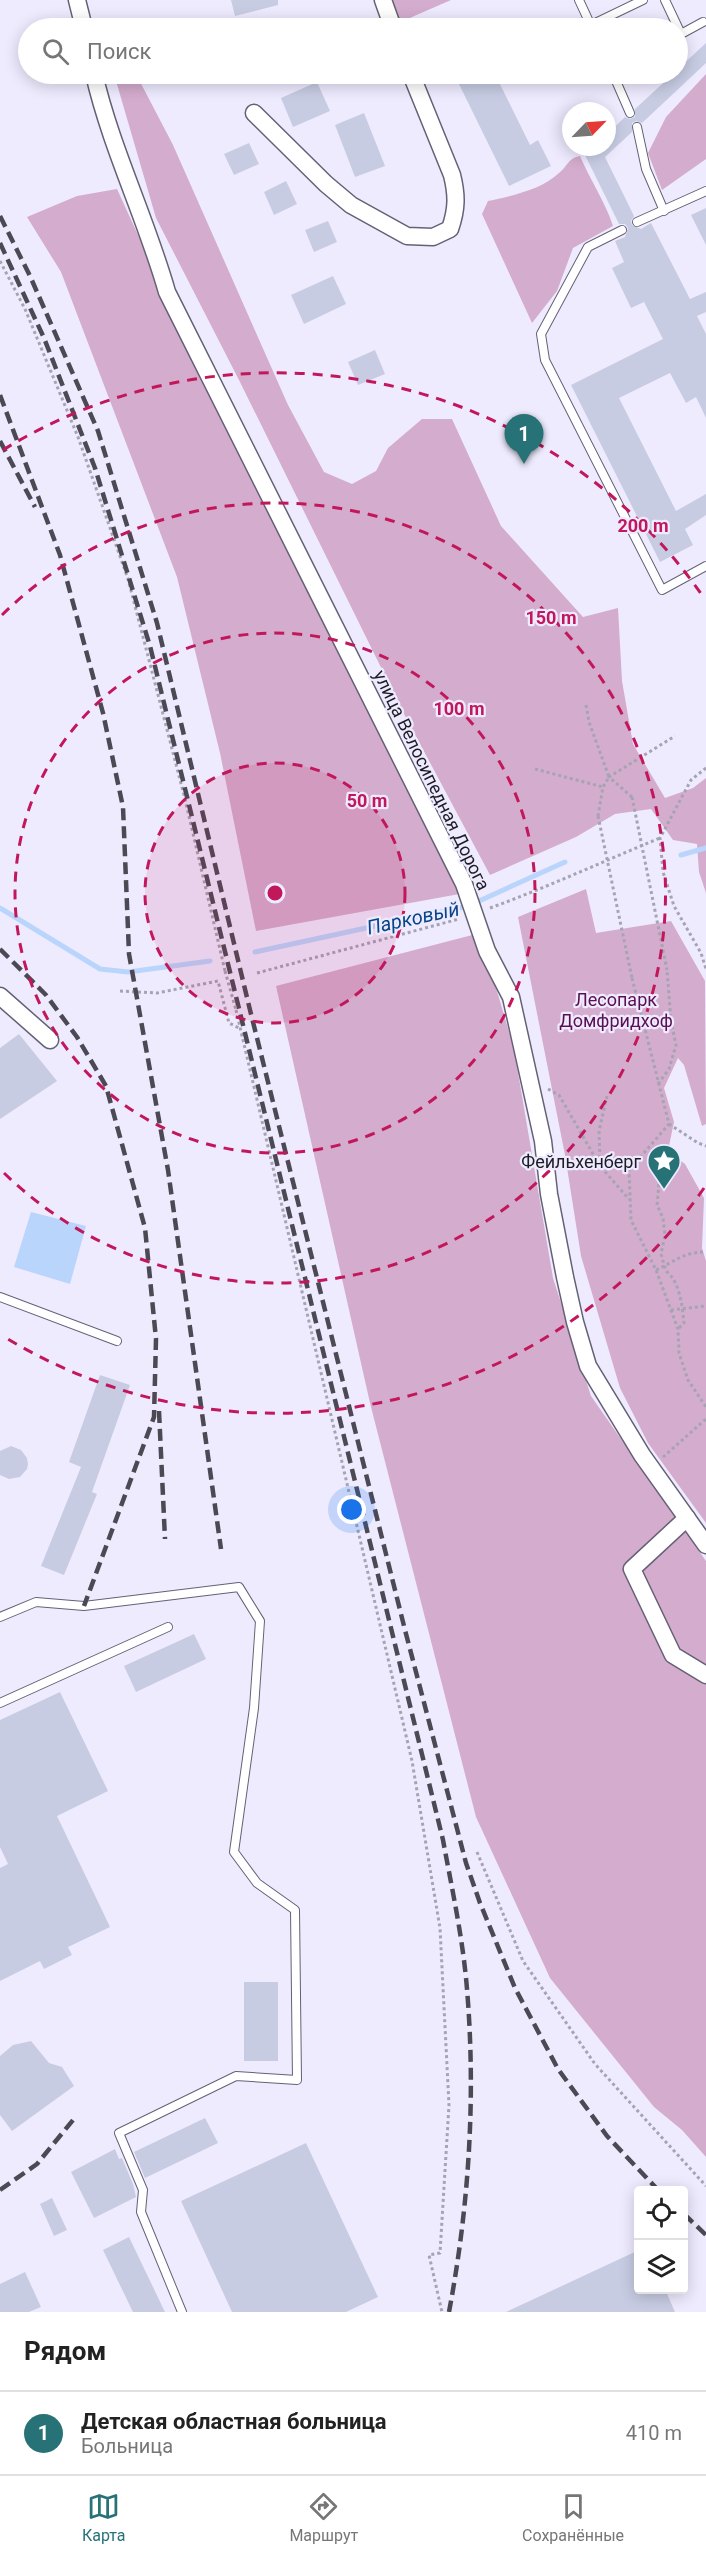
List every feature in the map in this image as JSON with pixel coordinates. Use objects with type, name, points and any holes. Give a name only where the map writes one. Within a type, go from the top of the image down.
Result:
[{"type":"street","points":[[77,0],[82,18]]},
{"type":"street","points":[[384,0],[390,18]]},
{"type":"street","name":"улица Велосипедная Дорога","points":[[96,84],[100,104],[154,245],[168,292],[464,884],[488,951],[511,997],[543,1141],[549,1194],[565,1277],[588,1366],[651,1469],[706,1545]]},
{"type":"street","points":[[254,113],[326,184],[351,205],[407,236],[433,237],[450,229],[457,210],[456,193],[452,175],[415,84]]},
{"type":"street","points":[[0,996],[51,1040]]},
{"type":"street","points":[[687,1518],[632,1569],[673,1655],[706,1675]]},
{"type":"lane","points":[[579,0],[588,18]]},
{"type":"lane","points":[[609,18],[643,0]]},
{"type":"lane","points":[[665,0],[673,18]]},
{"type":"lane","points":[[688,30],[703,22]]},
{"type":"lane","points":[[617,84],[630,113]]},
{"type":"lane","points":[[637,127],[646,170],[664,211]]},
{"type":"lane","points":[[637,222],[706,191]]},
{"type":"lane","points":[[622,230],[588,248],[541,334],[544,360],[662,590],[706,566]]},
{"type":"lane","points":[[0,1297],[117,1341]]},
{"type":"lane","points":[[0,1617],[36,1602],[84,1606],[239,1587],[260,1621],[254,1708],[234,1852],[257,1883],[296,1910],[297,2080],[236,2076],[119,2133],[143,2190],[141,2212],[182,2312]]},
{"type":"lane","points":[[0,1702],[168,1628]]},
{"type":"path","points":[[0,261],[25,309],[78,437],[128,579],[240,1023],[412,1761],[440,1928],[449,2105],[440,2253],[429,2255],[442,2312]]},
{"type":"path","points":[[586,705],[609,777],[632,797],[667,970],[676,1045],[669,1069],[658,1084]]},
{"type":"path","points":[[675,736],[609,777],[603,787],[598,816],[632,978],[669,1124],[706,1146]]},
{"type":"path","points":[[706,768],[691,780],[660,838],[663,873],[674,906],[701,953],[706,969]]},
{"type":"path","points":[[535,769],[603,787]]},
{"type":"path","points":[[257,973],[562,881],[587,868],[660,838]]},
{"type":"path","points":[[120,991],[157,993],[218,981],[229,1023]]},
{"type":"path","points":[[229,1023],[240,1023]]},
{"type":"path","points":[[229,1023],[240,1028]]},
{"type":"path","points":[[530,1078],[559,1095],[600,1166],[630,1200]]},
{"type":"path","points":[[600,1166],[599,1131],[607,1096]]},
{"type":"path","points":[[669,1124],[629,1170],[631,1220],[656,1270],[678,1329],[679,1353],[688,1380],[706,1407]]},
{"type":"path","points":[[659,1184],[657,1205],[663,1218],[664,1235],[661,1254],[663,1267],[676,1281],[684,1323],[678,1329]]},
{"type":"path","points":[[656,1270],[691,1252],[706,1252]]},
{"type":"path","points":[[671,1310],[706,1306]]},
{"type":"path","points":[[651,1469],[706,1419]]},
{"type":"path","points":[[477,1852],[524,1961],[595,2064],[706,2186]]},
{"type":"green space","points":[[386,0],[451,0],[410,18],[394,18]]},
{"type":"green space","points":[[706,74],[706,159],[662,190],[648,153],[666,117]]},
{"type":"green space","points":[[117,84],[141,84],[173,145],[288,405],[324,472],[352,484],[376,471],[388,448],[422,419],[452,419],[501,526],[583,617],[618,608],[622,681],[633,744],[665,798],[693,788],[706,778],[706,893],[699,872],[697,844],[673,840],[651,809],[615,814],[576,837],[490,875],[404,714],[156,218]]},
{"type":"green space","points":[[580,156],[613,226],[573,248],[557,291],[532,323],[482,214],[488,201],[525,192],[544,184],[573,159]]},
{"type":"green space","points":[[117,189],[201,373],[465,893],[256,931],[220,753],[177,577],[61,272],[27,217],[77,196]]},
{"type":"green space","name":"Лесопарк Домфридхоф","points":[[586,889],[596,933],[671,921],[705,981],[706,1124],[702,1126],[684,1065],[678,1058],[664,1088],[674,1122],[669,1146],[670,1153],[685,1164],[704,1198],[702,1248],[706,1261],[706,1523],[648,1443],[620,1388],[581,1256],[565,1155],[518,917]]},
{"type":"green space","points":[[480,933],[514,1049],[553,1278],[591,1396],[706,1561],[706,2157],[682,2130],[654,2107],[550,1978],[476,1817],[370,1403],[276,986]]},
{"type":"water","points":[[31,1212],[86,1226],[70,1284],[14,1267]]},
{"type":"building","points":[[231,0],[278,0],[278,5],[235,16]]},
{"type":"building","points":[[706,43],[706,63],[688,80],[688,60]]},
{"type":"building","points":[[312,84],[318,84],[330,111],[293,127],[281,98]]},
{"type":"building","points":[[459,84],[500,84],[530,145],[538,140],[551,166],[509,186]]},
{"type":"building","points":[[662,84],[684,84],[642,123],[636,121],[632,123],[632,132],[616,147],[616,126],[625,117],[630,119],[635,117],[635,109]]},
{"type":"building","points":[[364,113],[385,166],[355,177],[335,125]]},
{"type":"building","points":[[249,143],[259,164],[234,175],[224,154]]},
{"type":"building","points":[[585,156],[606,156],[634,216],[631,221],[632,225],[641,229],[651,223],[690,299],[706,292],[706,312],[697,316],[706,334],[706,418],[696,397],[686,403],[670,373],[619,398],[676,511],[706,494],[706,515],[685,529],[693,545],[660,562],[571,385],[663,339],[644,302],[631,308],[612,268],[624,262],[615,241],[625,237],[628,228],[625,224],[619,224]]},
{"type":"building","points":[[286,181],[297,204],[274,215],[264,192]]},
{"type":"building","points":[[706,208],[706,245],[691,215]]},
{"type":"building","points":[[328,221],[337,242],[314,252],[305,230]]},
{"type":"building","points":[[333,276],[346,304],[304,324],[291,295]]},
{"type":"building","points":[[375,350],[385,374],[358,385],[348,362]]},
{"type":"building","points":[[19,1034],[57,1081],[0,1119],[0,1048]]},
{"type":"building","points":[[100,1375],[130,1385],[92,1492],[97,1494],[64,1575],[41,1566],[81,1467],[69,1462]]},
{"type":"building","points":[[11,1446],[21,1450],[28,1464],[20,1477],[9,1479],[0,1475],[0,1451]]},
{"type":"building","points":[[194,1634],[206,1659],[136,1692],[124,1666]]},
{"type":"building","points":[[60,1692],[108,1791],[57,1816],[110,1927],[68,1947],[72,1955],[44,1969],[40,1961],[0,1981],[0,1868],[8,1864],[0,1847],[0,1720]]},
{"type":"building","points":[[244,1982],[278,1982],[278,2061],[244,2061]]},
{"type":"building","points":[[31,2041],[49,2063],[62,2067],[74,2086],[12,2131],[0,2115],[0,2056],[13,2045]]},
{"type":"building","points":[[205,2118],[218,2143],[145,2178],[134,2152]]},
{"type":"building","points":[[306,2143],[378,2297],[346,2312],[232,2312],[181,2201]]},
{"type":"building","points":[[115,2149],[119,2159],[122,2158],[136,2197],[94,2218],[71,2172]]},
{"type":"building","points":[[52,2198],[67,2230],[54,2236],[40,2204]]},
{"type":"building","points":[[129,2237],[165,2312],[133,2312],[103,2250]]},
{"type":"building","points":[[634,2252],[634,2294],[667,2294],[675,2312],[506,2312]]},
{"type":"building","points":[[25,2272],[41,2307],[29,2312],[0,2312],[0,2284]]},
{"type":"waterway","name":"Парковый","points":[[681,855],[706,848]]},
{"type":"waterway","name":"Парковый","points":[[255,952],[468,906],[565,862]]},
{"type":"waterway","name":"Парковый","points":[[0,908],[100,969],[128,972],[210,961]]},
{"type":"railway","points":[[0,216],[30,276],[98,431],[157,623],[250,1010],[405,1630],[466,1863],[515,1988],[558,2069],[607,2136],[654,2186]]},
{"type":"railway","points":[[0,243],[44,338],[95,468],[150,646],[443,1840],[465,1970],[471,2070],[466,2192],[449,2312]]},
{"type":"railway","points":[[0,395],[60,555],[103,713],[123,807],[129,954],[168,1170],[221,1549]]},
{"type":"railway","points":[[0,441],[35,507]]},
{"type":"railway","points":[[0,949],[46,995],[77,1037],[106,1086],[145,1228],[156,1339],[154,1417],[84,1606]]},
{"type":"railway","points":[[159,1411],[165,1539]]},
{"type":"railway","points":[[0,2190],[37,2164],[73,2120]]},
{"type":"railway","points":[[688,2218],[706,2235]]},
{"type":"place","name":"Детская областная больница","points":[[524,464]]},
{"type":"place","name":"Фейльхенберг","points":[[664,1190]]}]
